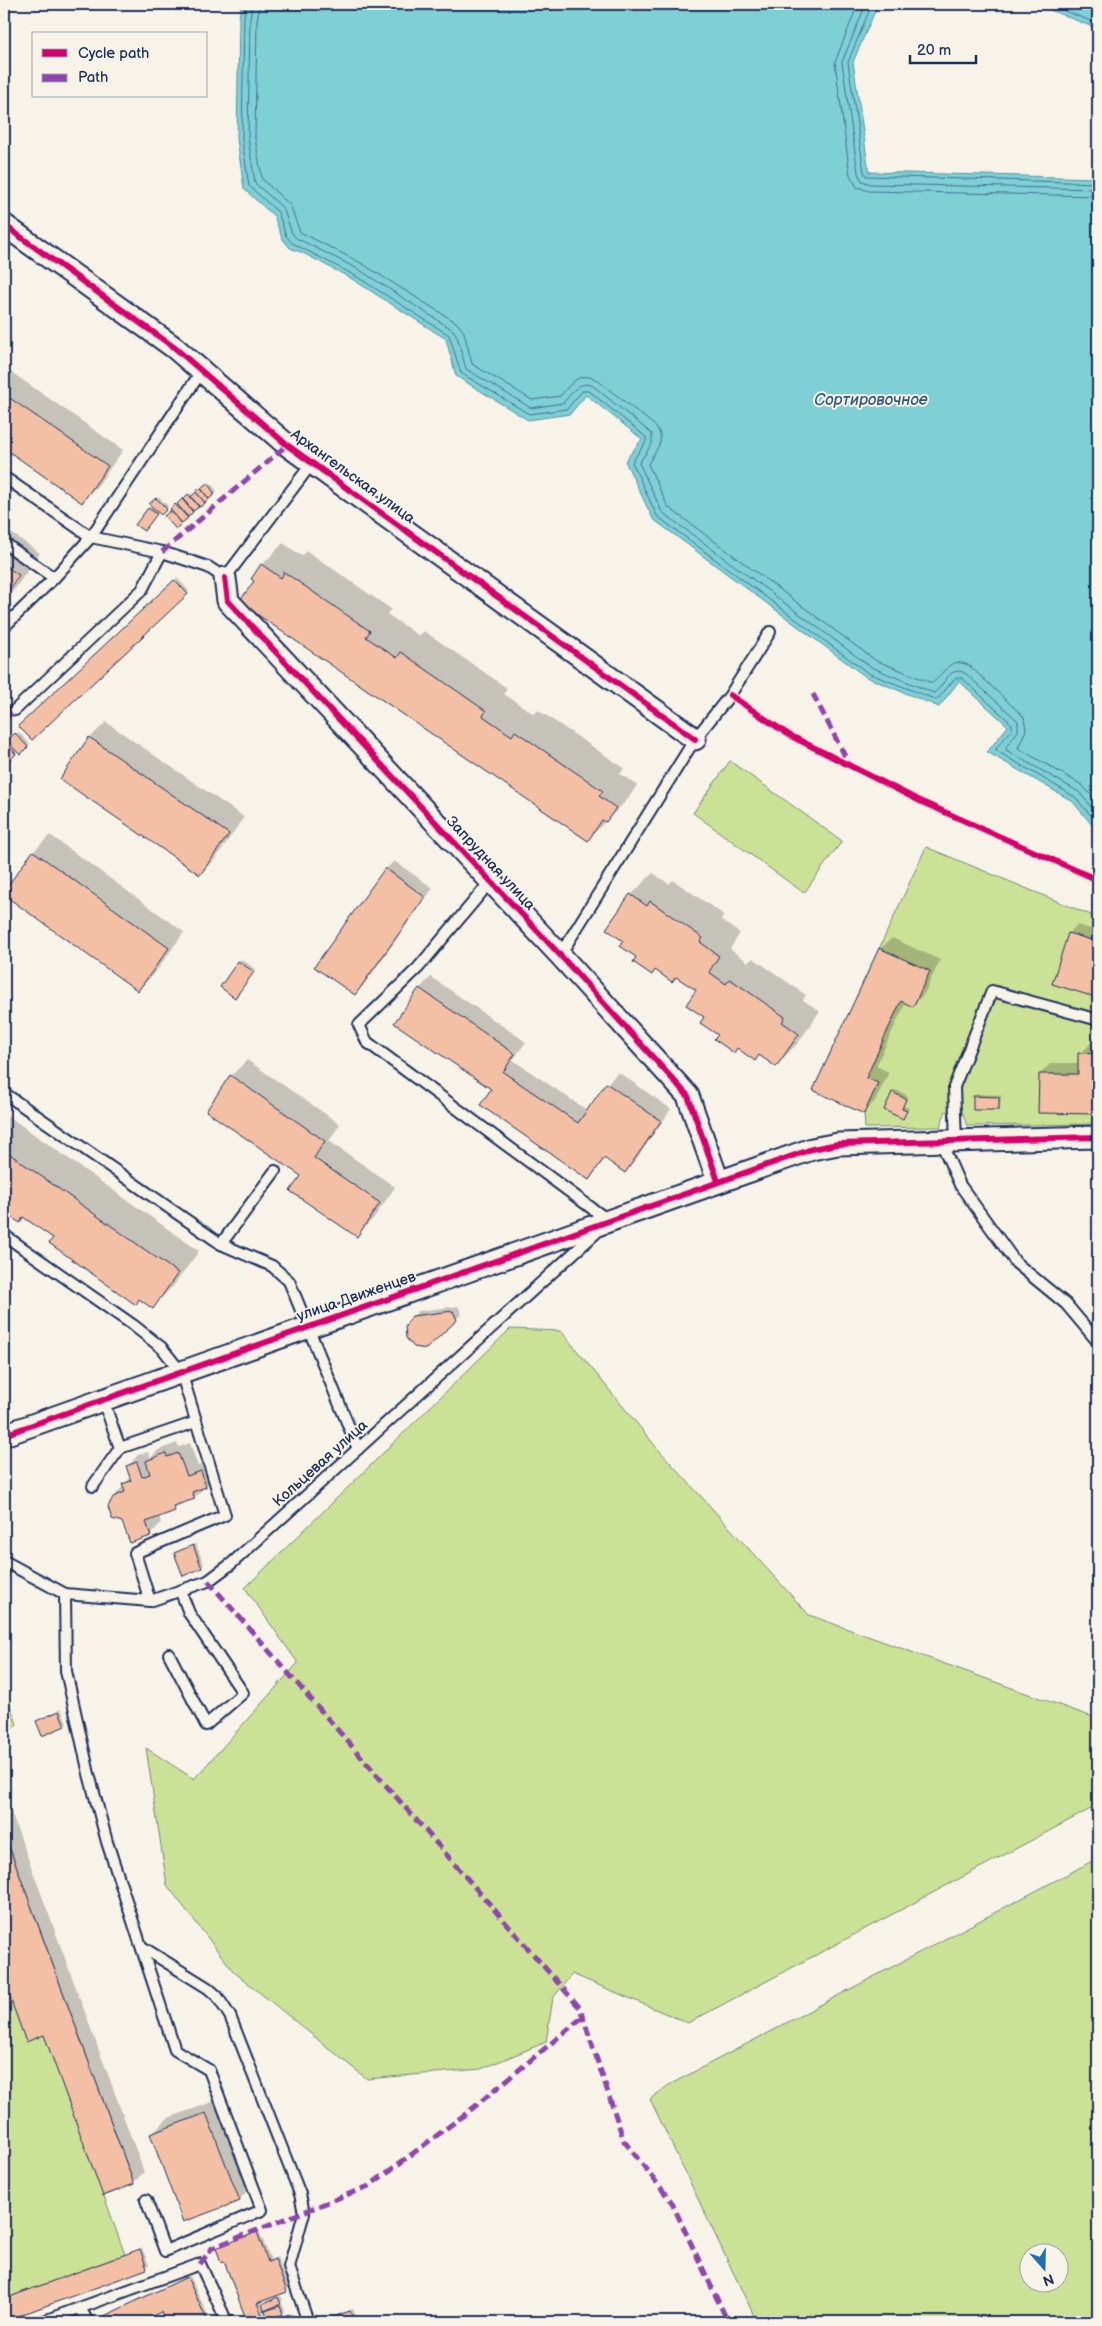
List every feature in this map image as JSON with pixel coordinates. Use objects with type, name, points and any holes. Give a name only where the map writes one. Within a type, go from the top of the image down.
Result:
[{"type":"street","name":"Архангельская улица","points":[[4,225],[175,348],[287,445],[695,739]]},
{"type":"street","name":"Запрудная улица","points":[[225,578],[228,601],[560,955],[688,1096],[718,1181]]},
{"type":"street","name":"улица Движенцев","points":[[4,1435],[812,1149],[838,1144],[1098,1137]]},
{"type":"lane","points":[[4,628],[54,578],[91,537],[201,372]]},
{"type":"lane","points":[[4,477],[91,537],[162,552],[208,567],[225,578],[312,463]]},
{"type":"lane","points":[[4,542],[54,578]]},
{"type":"lane","points":[[15,710],[142,590],[162,552]]},
{"type":"lane","points":[[560,955],[695,739],[730,695],[770,632]]},
{"type":"lane","points":[[491,881],[418,968],[359,1025],[367,1042],[610,1220]]},
{"type":"lane","points":[[1095,1020],[992,991],[954,1087],[948,1142],[960,1184],[1016,1263],[1066,1304],[1098,1342]]},
{"type":"lane","points":[[4,1093],[221,1244],[272,1266],[289,1281],[358,1449]]},
{"type":"lane","points":[[221,1244],[275,1171]]},
{"type":"lane","name":"Кольцевая улица","points":[[4,1561],[64,1594],[150,1600],[181,1592],[208,1581],[231,1564],[610,1220]]},
{"type":"lane","points":[[4,1234],[133,1325],[162,1348],[181,1372],[225,1515],[135,1553],[150,1600]]},
{"type":"lane","points":[[104,1400],[120,1448]]},
{"type":"lane","points":[[93,1486],[120,1448],[196,1422]]},
{"type":"lane","points":[[169,1654],[206,1725],[243,1693],[189,1613],[181,1592]]},
{"type":"lane","points":[[64,1594],[66,1672],[89,1774],[107,1842],[175,2050],[209,2070],[262,2210],[165,2250],[146,2200]]},
{"type":"lane","points":[[142,1947],[208,1988],[217,1996],[230,2016],[300,2194],[304,2213],[289,2267],[308,2322]]},
{"type":"lane","points":[[41,2322],[200,2264],[227,2322]]},
{"type":"lane","points":[[80,2308],[88,2322]]},
{"type":"green space","points":[[730,761],[842,841],[804,893],[693,813]]},
{"type":"green space","points":[[926,847],[1098,918],[1098,1124],[967,1126],[962,1111],[946,1111],[940,1127],[865,1128],[864,1113],[814,1090]]},
{"type":"green space","points":[[510,1329],[561,1331],[657,1448],[809,1615],[1098,1719],[1098,1805],[688,2023],[572,1974],[553,1998],[546,2042],[481,2069],[367,2079],[234,1972],[167,1885],[146,1748],[194,1779],[298,1663],[245,1588]]},
{"type":"green space","points":[[4,1689],[17,1724],[4,1738]]},
{"type":"green space","points":[[4,1833],[134,2184],[104,2196],[125,2255],[4,2299]]},
{"type":"green space","points":[[1098,1858],[1098,2322],[757,2322],[650,2099],[669,2085]]},
{"type":"water","name":"Сортировочное","points":[[241,4],[878,4],[853,62],[869,172],[1098,178],[1098,832],[1072,801],[987,752],[1008,726],[959,681],[939,707],[866,677],[653,519],[625,461],[642,439],[586,395],[570,414],[528,420],[456,376],[446,339],[352,279],[290,248],[282,238],[274,216],[244,189],[237,139],[239,18]]},
{"type":"water","points":[[1035,4],[1098,4],[1098,29]]},
{"type":"building","points":[[4,394],[108,466],[82,503],[4,448]]},
{"type":"building","points":[[207,483],[215,494],[209,499],[201,488]]},
{"type":"building","points":[[200,488],[209,499],[205,503],[196,492]]},
{"type":"building","points":[[196,492],[205,503],[200,507],[191,497]]},
{"type":"building","points":[[188,494],[199,507],[193,511],[183,499]]},
{"type":"building","points":[[156,498],[167,509],[161,515],[149,504]]},
{"type":"building","points":[[182,499],[193,512],[188,517],[177,504]]},
{"type":"building","points":[[175,504],[188,518],[182,523],[170,509]]},
{"type":"building","points":[[148,508],[157,514],[144,531],[135,525]]},
{"type":"building","points":[[170,511],[181,524],[176,529],[164,516]]},
{"type":"building","points":[[261,564],[281,578],[284,572],[370,631],[366,637],[397,658],[401,652],[486,711],[483,716],[512,736],[515,731],[603,791],[599,796],[616,808],[606,822],[602,820],[588,841],[239,602],[254,581],[251,579]]},
{"type":"building","points":[[4,565],[19,575],[4,597]]},
{"type":"building","points":[[174,580],[188,594],[32,740],[18,726]]},
{"type":"building","points":[[15,733],[28,747],[20,755],[7,741]]},
{"type":"building","points":[[89,737],[229,834],[200,875],[60,779]]},
{"type":"building","points":[[5,742],[16,754],[8,762],[4,757]]},
{"type":"building","points":[[33,851],[169,948],[138,991],[4,895],[4,891]]},
{"type":"building","points":[[385,868],[425,897],[355,995],[314,967]]},
{"type":"building","points":[[630,894],[647,906],[650,901],[703,938],[700,942],[719,956],[709,972],[726,984],[730,979],[785,1017],[782,1022],[799,1034],[776,1067],[759,1055],[755,1061],[737,1048],[734,1053],[714,1039],[718,1035],[700,1023],[704,1017],[686,1005],[696,990],[676,977],[672,982],[655,970],[652,975],[633,962],[636,957],[620,946],[623,941],[606,929]]},
{"type":"building","points":[[1068,933],[1098,942],[1098,998],[1052,984]]},
{"type":"building","points":[[879,948],[930,971],[913,1007],[901,1001],[866,1078],[878,1083],[864,1114],[813,1090]]},
{"type":"building","points":[[238,961],[254,972],[235,998],[220,987]]},
{"type":"building","points":[[419,988],[515,1054],[503,1072],[578,1123],[606,1083],[661,1121],[625,1173],[604,1158],[589,1180],[480,1105],[491,1089],[394,1023]]},
{"type":"building","points":[[1078,1053],[1098,1054],[1098,1114],[1038,1113],[1039,1074],[1078,1074]]},
{"type":"building","points":[[230,1075],[325,1141],[314,1158],[380,1203],[357,1237],[290,1191],[301,1176],[206,1111]]},
{"type":"building","points":[[892,1092],[906,1099],[902,1109],[907,1111],[903,1119],[884,1110]]},
{"type":"building","points":[[973,1096],[999,1097],[999,1110],[973,1110]]},
{"type":"building","points":[[4,1150],[178,1273],[153,1309],[139,1299],[136,1305],[49,1243],[53,1238],[23,1217],[20,1223],[4,1212]]},
{"type":"building","points":[[453,1311],[457,1320],[426,1349],[414,1347],[406,1338],[405,1326],[412,1316]]},
{"type":"building","points":[[166,1453],[167,1457],[178,1453],[187,1476],[201,1471],[206,1487],[192,1492],[195,1499],[173,1506],[175,1511],[146,1522],[151,1536],[130,1543],[122,1522],[112,1519],[108,1507],[113,1497],[125,1492],[122,1484],[131,1481],[126,1466],[137,1462],[142,1477],[150,1474],[146,1461]]},
{"type":"building","points":[[193,1545],[202,1568],[183,1576],[174,1553]]},
{"type":"building","points":[[59,1711],[65,1726],[42,1736],[36,1721]]},
{"type":"building","points":[[4,1833],[134,2184],[103,2196],[44,2035],[26,2042],[4,1981]]},
{"type":"building","points":[[206,2113],[240,2201],[183,2222],[150,2134]]},
{"type":"building","points":[[257,2232],[268,2262],[275,2259],[287,2292],[257,2303],[265,2322],[243,2322],[242,2320],[246,2319],[224,2261],[221,2262],[216,2248]]},
{"type":"building","points":[[140,2249],[147,2269],[4,2321],[4,2299]]},
{"type":"building","points":[[187,2277],[208,2322],[165,2322],[161,2312],[139,2322],[105,2322],[102,2317]]},
{"type":"building","points":[[278,2297],[281,2304],[264,2311],[262,2304]]},
{"type":"building","points":[[280,2306],[283,2314],[268,2320],[265,2311]]},
{"type":"building","points":[[350,2311],[355,2322],[329,2322],[328,2319]]},
{"type":"building","points":[[289,2314],[292,2322],[268,2322]]},
{"type":"marked path","points":[[162,552],[287,445]]},
{"type":"marked path","points":[[813,694],[849,764]]},
{"type":"marked path","points":[[4,719],[15,710]]},
{"type":"marked path","points":[[208,1581],[580,2008],[624,2141],[671,2201],[728,2322]]},
{"type":"marked path","points":[[200,2264],[212,2248],[369,2186],[467,2113],[584,2016]]},
{"type":"cycle path","points":[[4,225],[175,348],[287,445],[695,739]]},
{"type":"cycle path","points":[[225,578],[228,601],[560,955],[688,1096],[718,1181]]},
{"type":"cycle path","points":[[730,695],[789,735],[922,802],[1098,880]]},
{"type":"cycle path","points":[[4,1435],[812,1149],[838,1144],[1098,1137]]}]
